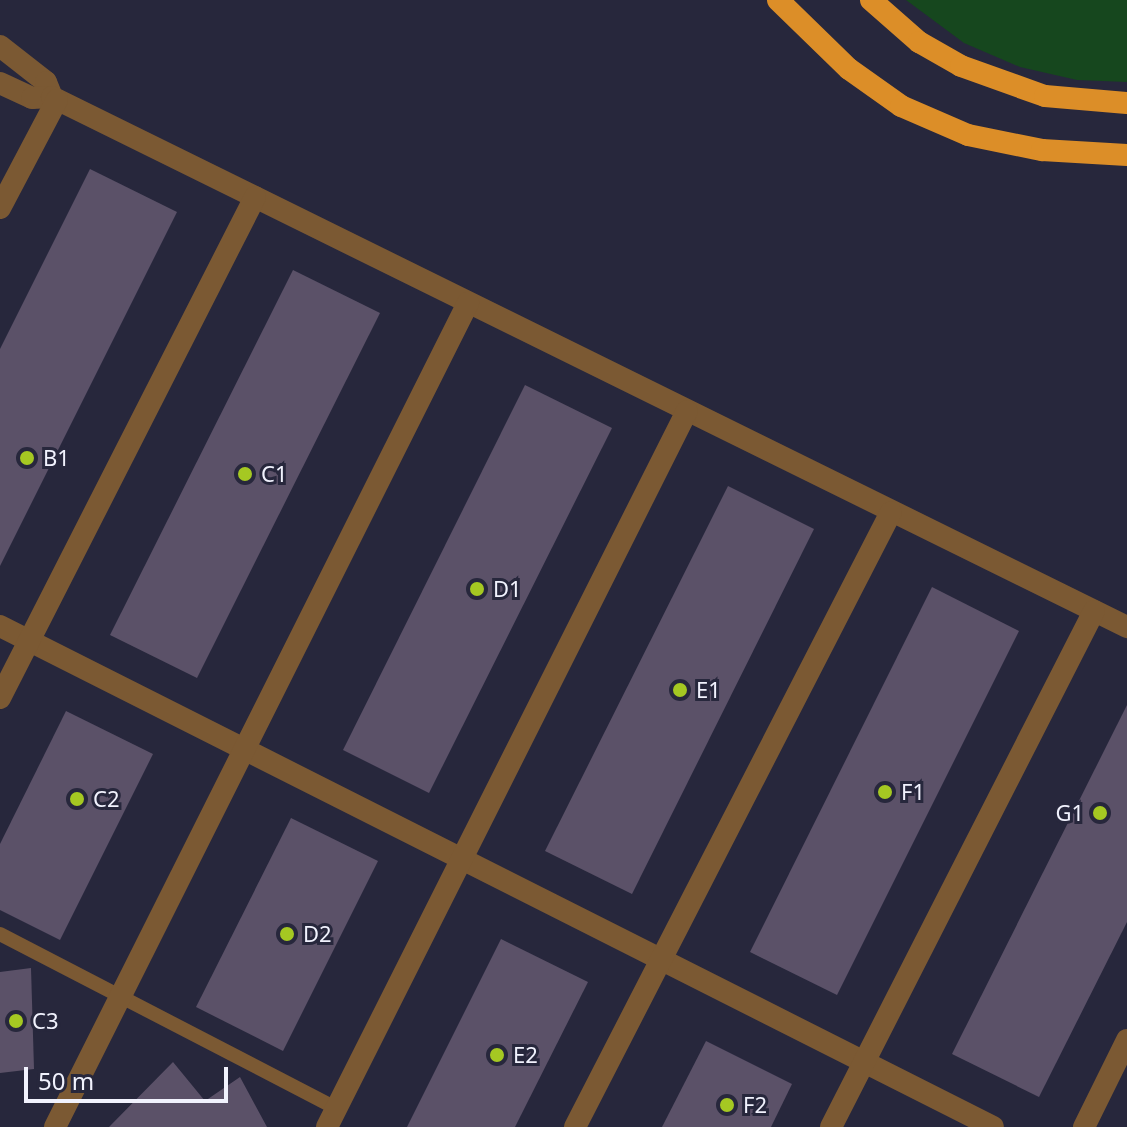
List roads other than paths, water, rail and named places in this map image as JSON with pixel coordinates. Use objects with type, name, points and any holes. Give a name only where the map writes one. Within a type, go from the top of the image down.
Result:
[{"type":"highway","points":[[778,0],[849,69],[915,112],[983,138],[1042,150],[1127,155]]},
{"type":"highway","points":[[871,0],[919,42],[961,66],[1045,96],[1127,103]]},
{"type":"street","points":[[0,46],[46,82],[55,98]]},
{"type":"street","points":[[0,83],[32,98],[55,98],[1127,627]]},
{"type":"street","points":[[0,208],[55,98]]},
{"type":"street","points":[[0,698],[255,197]]},
{"type":"street","points":[[55,1127],[468,303]]},
{"type":"street","points":[[331,1118],[687,411]]},
{"type":"street","points":[[575,1127],[664,962],[891,512]]},
{"type":"street","points":[[831,1127],[1094,611]]},
{"type":"street","points":[[0,626],[993,1127]]},
{"type":"street","points":[[1084,1127],[1127,1040]]},
{"type":"lane","points":[[0,934],[122,994],[331,1118]]},
{"type":"place","name":"B1","points":[[27,458]]},
{"type":"place","name":"C1","points":[[245,474]]},
{"type":"place","name":"D1","points":[[477,589]]},
{"type":"place","name":"E1","points":[[680,690]]},
{"type":"place","name":"F1","points":[[885,792]]},
{"type":"place","name":"C2","points":[[77,799]]},
{"type":"place","name":"G1","points":[[1100,813]]},
{"type":"place","name":"D2","points":[[287,934]]},
{"type":"place","name":"C3","points":[[16,1021]]},
{"type":"place","name":"E2","points":[[497,1055]]},
{"type":"place","name":"F2","points":[[727,1105]]}]
